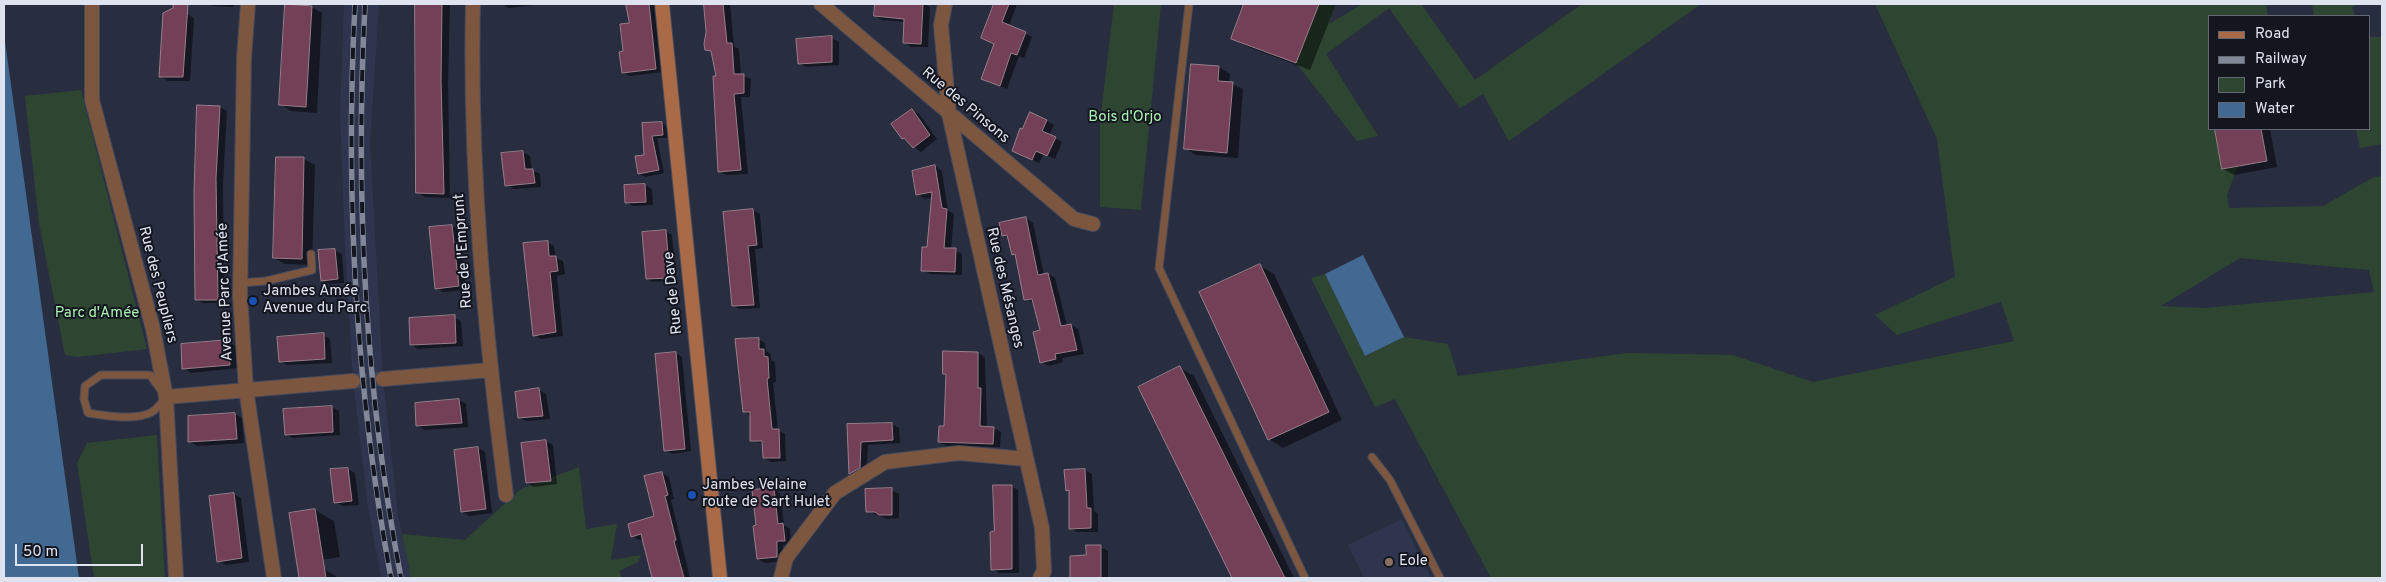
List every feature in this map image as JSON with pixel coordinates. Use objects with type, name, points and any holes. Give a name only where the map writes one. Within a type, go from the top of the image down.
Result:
[{"type":"main road","name":"Rue de Dave","points":[[662,4],[720,578]]},
{"type":"street","name":"Rue des Peupliers","points":[[92,4],[92,100],[153,329],[166,397],[176,578]]},
{"type":"street","name":"Avenue Parc d'Amée","points":[[248,4],[244,58],[240,284],[246,389],[274,578]]},
{"type":"street","name":"Rue de l'Emprunt","points":[[472,4],[471,62],[477,231],[490,370],[506,495]]},
{"type":"street","name":"Rue des Pinsons","points":[[821,4],[1074,219],[1093,224]]},
{"type":"street","name":"Rue des Mésanges","points":[[945,4],[941,25],[949,114],[1042,528],[1044,572],[1040,578]]},
{"type":"street","points":[[383,378],[490,370]]},
{"type":"street","points":[[166,397],[353,381]]},
{"type":"street","points":[[781,578],[786,558],[835,493],[885,462],[960,453],[1026,459]]},
{"type":"lane","points":[[1189,4],[1159,268],[1305,578]]},
{"type":"lane","points":[[240,284],[266,281],[312,270],[311,254]]},
{"type":"lane","points":[[101,375],[150,375],[166,397],[154,411],[147,414],[113,417],[88,413],[84,399],[86,386],[101,375]]},
{"type":"lane","points":[[1372,456],[1390,480],[1440,578]]},
{"type":"shaded area","points":[[344,4],[379,4],[370,143],[383,379],[398,515],[411,578],[381,578],[368,507],[353,381],[340,115]]},
{"type":"shaded area","name":"Eole","points":[[1402,519],[1431,578],[1364,578],[1348,545]]},
{"type":"green space","name":"Bois d'Orjo","points":[[1114,4],[1161,4],[1141,210],[1100,207],[1100,122]]},
{"type":"green space","points":[[1319,4],[1336,4],[1329,24],[1362,4],[1421,4],[1475,80],[1582,4],[1701,4],[1509,141],[1483,94],[1460,108],[1389,8],[1326,54],[1378,136],[1357,141],[1296,63]]},
{"type":"green space","points":[[1875,4],[2266,4],[2268,15],[2208,15],[2208,130],[2252,130],[2227,195],[2229,208],[2323,206],[2374,177],[2382,176],[2382,578],[1491,578],[1395,399],[1375,407],[1311,278],[1325,274],[1365,356],[1404,337],[1448,344],[1458,376],[1627,353],[1733,355],[1813,382],[2014,341],[2001,302],[1897,335],[1875,315],[1955,277],[1937,139]],"holes":[[[2240,258],[2369,270],[2374,292],[2204,308],[2161,306]]]},
{"type":"green space","points":[[2312,4],[2359,4],[2352,7],[2355,15],[2314,15]]},
{"type":"green space","points":[[2371,37],[2382,37],[2382,144],[2360,148],[2356,130],[2371,130]]},
{"type":"green space","name":"Parc d'Amée","points":[[81,90],[147,349],[77,357],[65,355],[39,223],[25,96]]},
{"type":"green space","points":[[157,435],[165,578],[94,578],[77,463],[87,443]]},
{"type":"green space","points":[[579,467],[586,529],[617,524],[611,560],[641,555],[638,562],[619,571],[622,578],[411,578],[402,534],[465,540],[521,489]]},
{"type":"water","points":[[4,34],[79,578],[4,578]]},
{"type":"water","points":[[1363,255],[1404,337],[1365,356],[1325,274]]},
{"type":"building","points":[[173,4],[188,4],[183,77],[159,77],[163,13],[173,8]]},
{"type":"building","points":[[285,4],[312,6],[306,107],[279,105]]},
{"type":"building","points":[[415,4],[442,4],[441,80],[444,194],[416,193]]},
{"type":"building","points":[[626,4],[649,4],[656,69],[622,73],[619,52],[623,51],[620,24],[629,23]]},
{"type":"building","points":[[704,4],[723,4],[727,43],[732,43],[734,74],[744,74],[744,93],[734,94],[741,170],[718,172],[713,76],[716,76],[711,51],[705,50],[704,44],[706,32]]},
{"type":"building","points":[[875,4],[923,4],[921,44],[903,43],[904,19],[874,16]]},
{"type":"building","points":[[994,4],[1009,4],[1002,22],[1026,32],[1017,55],[1011,53],[1000,86],[981,79],[994,44],[981,38]]},
{"type":"building","points":[[1244,4],[1319,4],[1296,63],[1231,39]]},
{"type":"building","points":[[832,36],[832,62],[798,64],[796,39]]},
{"type":"building","points":[[1191,64],[1219,66],[1218,81],[1233,82],[1227,153],[1184,149]]},
{"type":"building","points":[[197,105],[220,106],[216,178],[218,300],[195,300],[194,194]]},
{"type":"building","points":[[912,109],[930,135],[913,148],[904,138],[902,139],[891,124]]},
{"type":"building","points":[[1030,112],[1047,120],[1042,131],[1056,137],[1047,156],[1036,151],[1032,160],[1012,151],[1020,128],[1022,129]]},
{"type":"building","points":[[662,122],[663,135],[652,136],[659,170],[638,174],[635,156],[644,155],[642,123]]},
{"type":"building","points":[[2215,130],[2261,130],[2267,161],[2222,169]]},
{"type":"building","points":[[523,151],[525,169],[533,169],[535,183],[505,186],[501,153]]},
{"type":"building","points":[[276,157],[304,157],[302,259],[273,258]]},
{"type":"building","points":[[935,165],[942,208],[947,209],[944,248],[956,248],[955,272],[921,271],[922,247],[927,247],[932,192],[916,195],[912,171]]},
{"type":"building","points":[[645,184],[646,202],[625,203],[624,185]]},
{"type":"building","points":[[753,209],[757,245],[748,246],[754,305],[732,306],[723,212]]},
{"type":"building","points":[[1026,217],[1038,275],[1048,273],[1061,326],[1071,324],[1077,350],[1055,354],[1056,359],[1040,363],[1033,332],[1040,330],[1032,299],[1024,300],[1015,254],[1012,255],[1007,235],[1002,236],[999,223]]},
{"type":"building","points":[[452,225],[459,286],[435,289],[429,227]]},
{"type":"building","points":[[666,230],[670,278],[646,279],[642,232]]},
{"type":"building","points":[[548,241],[549,256],[556,256],[558,271],[550,272],[556,332],[533,336],[523,243]]},
{"type":"building","points":[[335,249],[338,279],[321,281],[318,250]]},
{"type":"building","points":[[1260,264],[1329,412],[1268,440],[1199,292]]},
{"type":"building","points":[[455,315],[456,343],[410,345],[409,318]]},
{"type":"building","points":[[324,333],[325,359],[279,362],[277,337]]},
{"type":"building","points":[[759,338],[759,349],[764,349],[764,356],[768,357],[769,378],[767,379],[772,429],[779,429],[780,458],[763,458],[762,441],[750,441],[750,412],[743,412],[735,339]]},
{"type":"building","points":[[229,340],[230,365],[182,369],[181,344]]},
{"type":"building","points":[[943,351],[978,352],[978,388],[981,388],[980,426],[994,427],[993,444],[938,442],[939,426],[944,426],[946,374],[943,374]]},
{"type":"building","points":[[676,352],[685,449],[664,451],[655,354]]},
{"type":"building","points":[[1180,366],[1285,578],[1232,578],[1138,387]]},
{"type":"building","points":[[539,388],[543,416],[518,418],[515,392]]},
{"type":"building","points":[[459,399],[462,423],[416,426],[415,403]]},
{"type":"building","points":[[332,406],[333,432],[285,435],[283,409]]},
{"type":"building","points":[[235,413],[237,439],[188,442],[188,416]]},
{"type":"building","points":[[892,423],[893,440],[861,442],[860,468],[849,474],[847,424]]},
{"type":"building","points":[[546,440],[551,481],[526,483],[521,443]]},
{"type":"building","points":[[478,447],[486,509],[461,512],[454,450]]},
{"type":"building","points":[[348,468],[352,501],[334,503],[330,469]]},
{"type":"building","points":[[1085,469],[1087,508],[1091,508],[1091,528],[1069,529],[1069,490],[1066,491],[1064,470]]},
{"type":"building","points":[[662,472],[668,495],[665,496],[676,540],[674,541],[684,578],[652,578],[641,534],[631,537],[628,524],[654,516],[644,476]]},
{"type":"building","points":[[993,485],[1012,485],[1012,569],[991,570],[990,532],[994,531]]},
{"type":"building","points":[[774,488],[778,524],[783,523],[785,541],[777,541],[777,557],[757,559],[753,526],[756,525],[752,490]]},
{"type":"building","points":[[892,488],[892,515],[866,512],[865,489]]},
{"type":"building","points":[[234,493],[242,558],[217,562],[209,496]]},
{"type":"building","points":[[315,509],[326,578],[299,578],[289,513]]},
{"type":"building","points":[[1086,545],[1101,545],[1101,578],[1070,578],[1070,556],[1086,555]]},
{"type":"tunnel","points":[[353,381],[383,379]]},
{"type":"railway","points":[[355,4],[351,148],[356,292],[369,436],[391,578]]},
{"type":"railway","points":[[365,4],[361,148],[366,292],[379,436],[401,578]]},
{"type":"place","name":"Jambes Amée Avenue du Parc","points":[[253,301]]},
{"type":"place","name":"Jambes Velaine route de Sart Hulet","points":[[692,495]]},
{"type":"place","name":"Eole","points":[[1389,562]]}]
